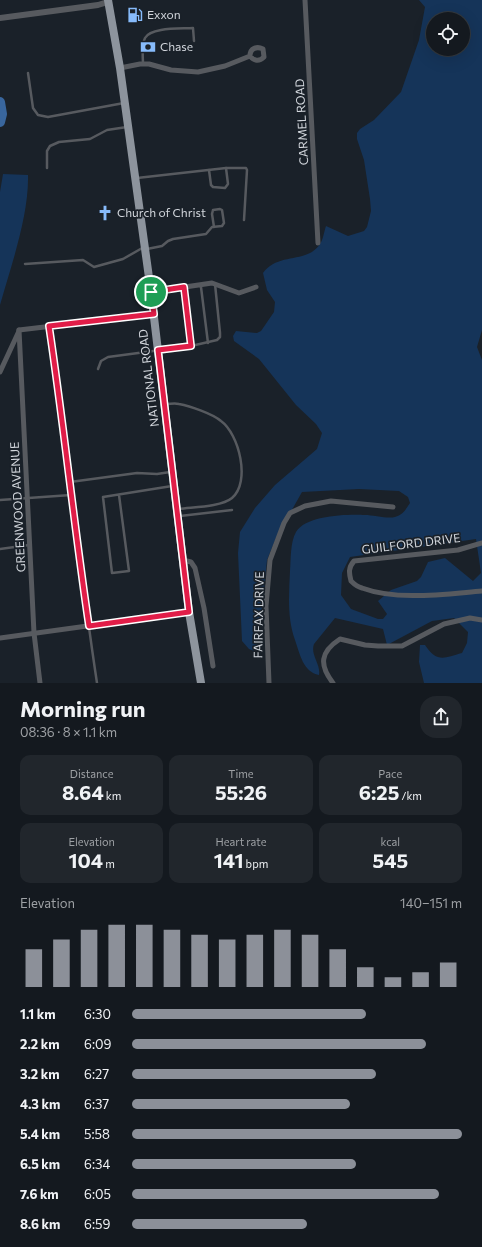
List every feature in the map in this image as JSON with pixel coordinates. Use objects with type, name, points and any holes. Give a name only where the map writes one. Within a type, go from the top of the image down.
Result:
[{"type":"main road","name":"NATIONAL ROAD","points":[[110,1],[154,314],[189,612],[202,683]]},
{"type":"street","name":"CARMEL ROAD","points":[[305,0],[318,243]]},
{"type":"street","points":[[0,18],[98,5],[110,1]]},
{"type":"street","points":[[120,68],[143,64],[171,70],[198,72],[225,66],[250,56]]},
{"type":"street","points":[[151,292],[212,283],[239,293],[256,287]]},
{"type":"street","points":[[0,372],[19,330],[154,314]]},
{"type":"street","name":"GREENWOOD AVENUE","points":[[19,330],[34,633],[40,683]]},
{"type":"street","name":"FAIRFAX DRIVE","points":[[269,683],[266,606],[270,560],[284,524],[290,513],[305,506],[330,501],[393,507]]},
{"type":"street","name":"GUILFORD DRIVE","points":[[482,543],[458,550],[354,561],[350,566],[349,572],[351,581],[360,588],[397,595],[430,595],[482,591]]},
{"type":"street","points":[[183,560],[191,562],[195,568],[204,608],[213,666]]},
{"type":"street","points":[[0,638],[189,612]]},
{"type":"street","points":[[333,683],[325,670],[325,654],[330,645],[340,639],[371,646],[402,646],[444,624],[470,618],[482,620]]},
{"type":"lane","points":[[143,64],[143,44],[145,38],[150,33],[193,28],[194,41]]},
{"type":"lane","points":[[28,73],[33,108],[38,115],[48,117],[124,102]]},
{"type":"lane","points":[[47,168],[46,151],[50,146],[59,142],[90,139],[107,130],[128,127]]},
{"type":"lane","points":[[135,178],[226,168],[246,168],[244,220]]},
{"type":"lane","points":[[209,170],[211,185],[215,188],[225,188],[228,184],[226,168]]},
{"type":"lane","points":[[25,264],[83,260],[94,267],[123,259],[144,248],[162,246],[173,239],[206,234],[214,227],[222,226],[224,223],[222,210],[220,209],[213,210],[212,214],[214,227]]},
{"type":"lane","points":[[98,369],[101,361],[108,357],[191,346],[217,340],[220,337],[215,284]]},
{"type":"lane","points":[[198,285],[201,288],[208,343]]},
{"type":"lane","points":[[184,287],[191,346]]},
{"type":"lane","points":[[49,326],[58,382],[71,495],[97,683]]},
{"type":"lane","points":[[164,404],[178,404],[193,408],[220,420],[232,432],[242,472],[239,490],[232,498],[222,503],[177,513]]},
{"type":"lane","points":[[70,482],[137,473],[157,474],[172,471]]},
{"type":"lane","points":[[119,495],[129,571],[112,573],[103,497],[174,486]]},
{"type":"lane","points":[[0,500],[71,495]]},
{"type":"lane","points":[[177,513],[232,510]]},
{"type":"lane","points":[[0,549],[30,545]]},
{"type":"shaded area","points":[[419,0],[482,0],[482,330],[477,347],[482,360],[482,683],[424,683],[419,662],[420,645],[425,645],[433,655],[441,658],[462,653],[467,643],[468,632],[454,618],[432,621],[387,645],[383,629],[335,618],[314,644],[313,652],[319,675],[309,670],[303,662],[292,632],[289,606],[291,551],[296,532],[301,526],[309,522],[338,515],[368,515],[388,518],[398,516],[404,512],[410,503],[408,497],[399,491],[359,489],[302,492],[276,538],[267,560],[258,645],[254,651],[249,649],[242,641],[238,553],[240,532],[255,508],[275,485],[317,449],[322,433],[316,424],[296,405],[259,359],[234,341],[233,336],[236,331],[257,333],[261,331],[274,312],[275,302],[267,290],[263,273],[269,267],[276,262],[308,254],[314,250],[323,238],[326,226],[348,236],[364,231],[367,227],[371,211],[370,199],[364,160],[357,139],[357,133],[360,129],[374,120],[401,92],[419,40],[425,7]],"holes":[[[476,539],[481,573],[473,581],[445,558],[428,562],[421,577],[417,581],[391,590],[378,601],[387,614],[383,619],[378,619],[351,609],[341,595],[342,573],[350,557]]]},
{"type":"shaded area","points":[[3,174],[28,175],[28,191],[26,207],[14,258],[0,305],[0,192]]},
{"type":"waterway","points":[[0,102],[2,114],[0,122]]},
{"type":"place","name":"Exxon","points":[[135,15]]},
{"type":"place","name":"Chase","points":[[148,47]]},
{"type":"place","name":"Church of Christ","points":[[105,213]]},
{"type":"route","points":[[184,287],[191,346],[158,350],[189,612],[89,626],[58,382],[49,326],[154,314],[151,292],[184,287]]}]
